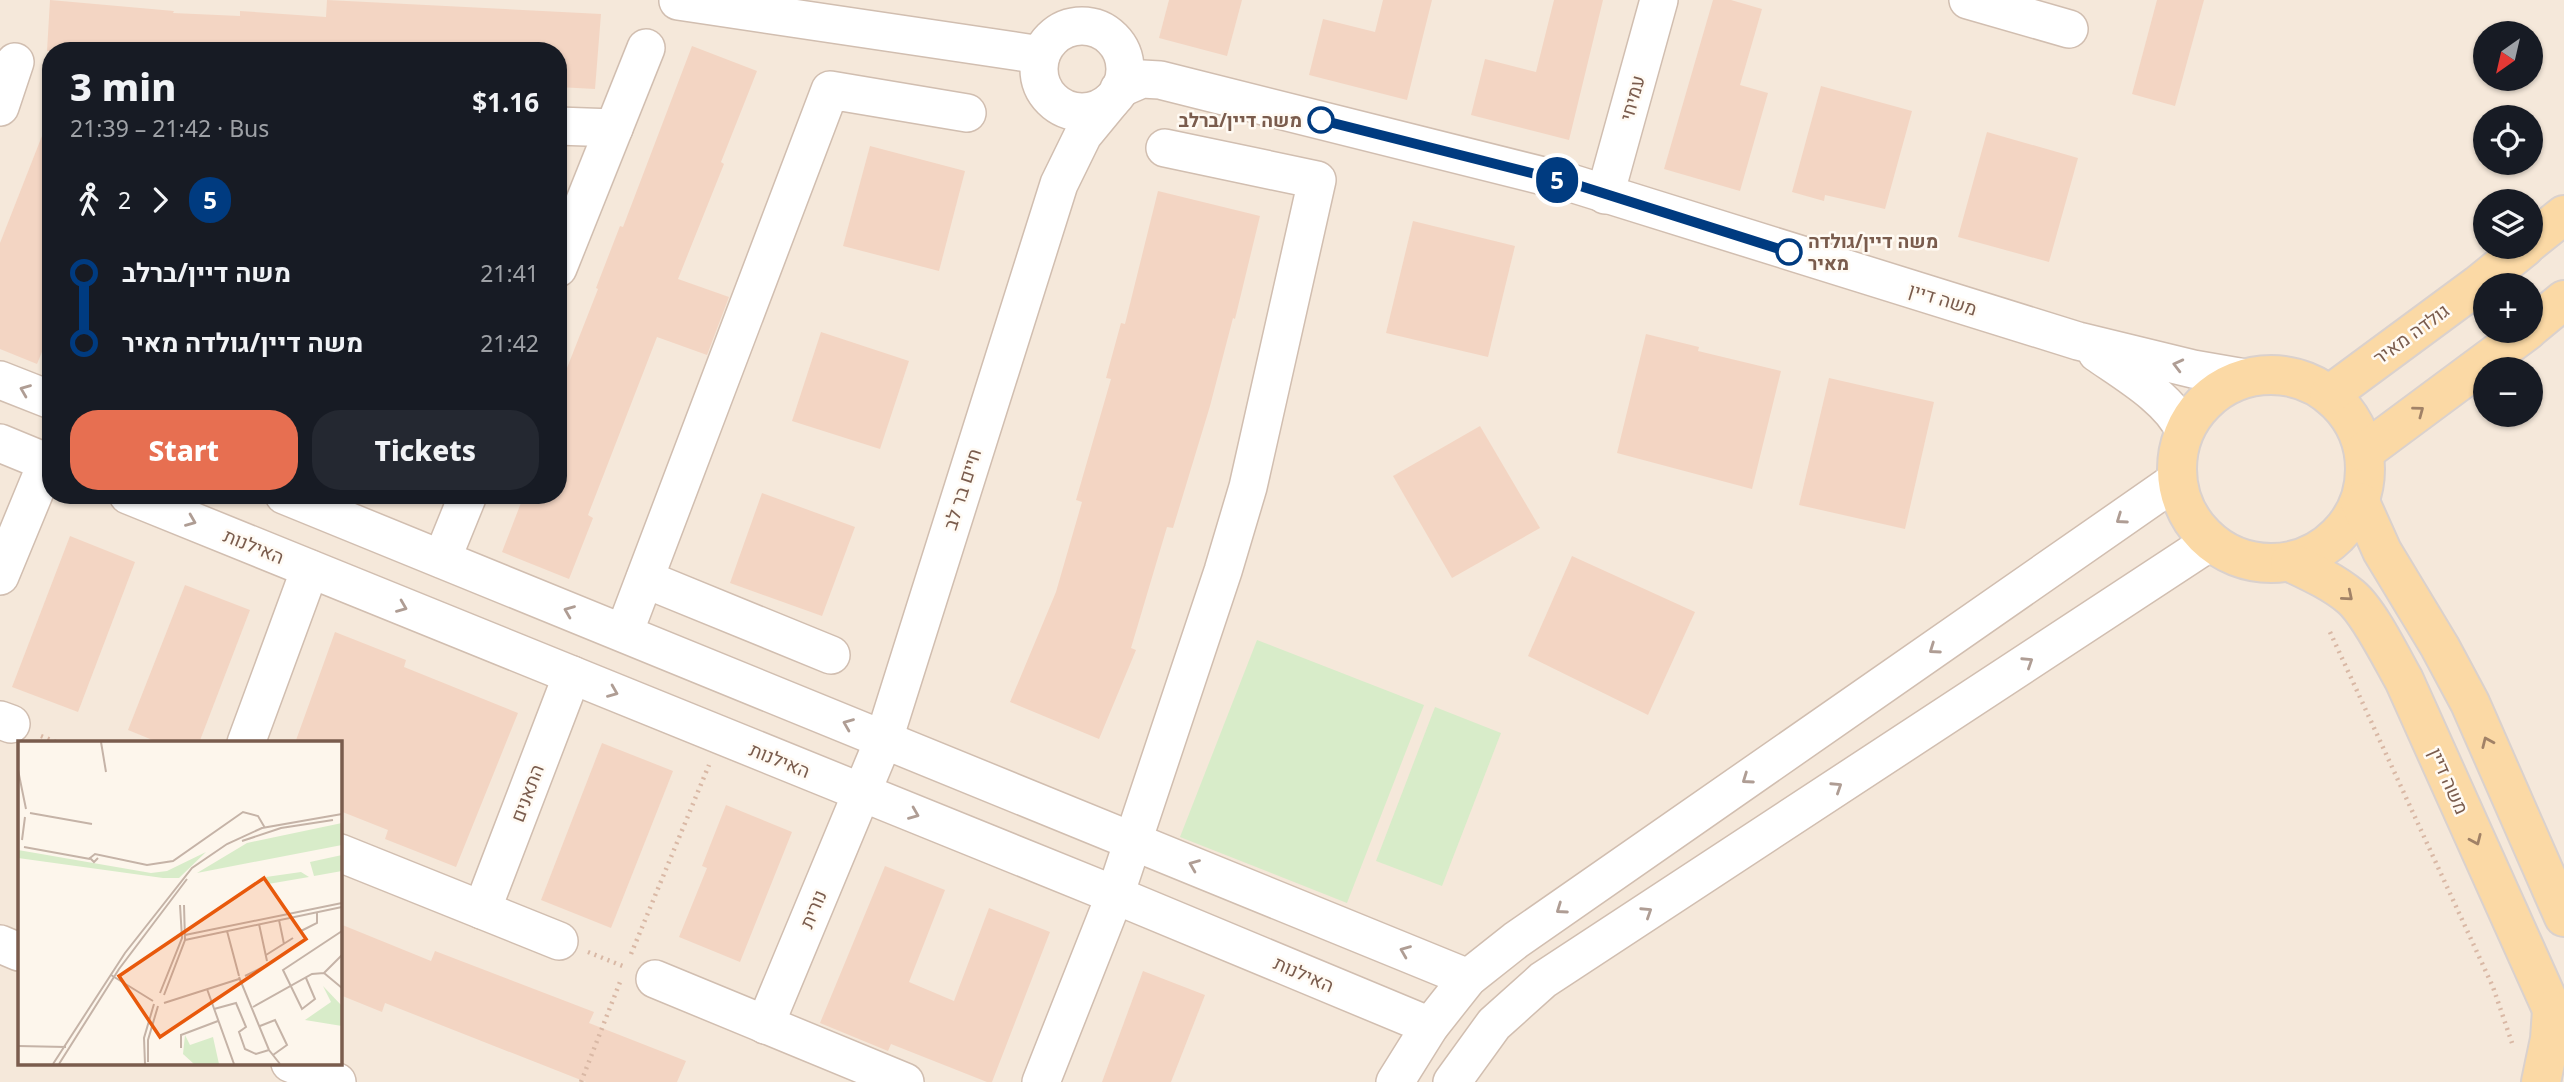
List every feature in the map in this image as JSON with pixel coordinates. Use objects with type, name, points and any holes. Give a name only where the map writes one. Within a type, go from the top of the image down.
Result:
[{"type":"main road","points":[[2543,232],[2564,215]]},
{"type":"main road","name":"גולדה מאיר","points":[[2329,394],[2510,259]]},
{"type":"main road","points":[[2543,317],[2564,300]]},
{"type":"main road","points":[[2364,452],[2510,343]]},
{"type":"main road","points":[[2275,374],[2304,380],[2329,394],[2345,411],[2357,430],[2364,452],[2365,477],[2360,502],[2348,524],[2334,540],[2316,552],[2290,562],[2262,563],[2234,557],[2210,542],[2194,524],[2182,503],[2177,480],[2177,454],[2184,431],[2198,408],[2218,390],[2245,378],[2275,374]]},
{"type":"main road","points":[[2360,502],[2382,551],[2470,704],[2564,917]]},
{"type":"main road","name":"משה דיין","points":[[2290,562],[2323,578],[2354,598],[2379,635],[2404,680],[2558,1023]]},
{"type":"main road","points":[[2540,1082],[2550,1039],[2558,1023]]},
{"type":"street","points":[[1047,46],[1090,0]]},
{"type":"street","points":[[1109,0],[1116,71]]},
{"type":"street","name":"עמיחי","points":[[1605,195],[1660,0]]},
{"type":"street","points":[[1968,0],[2069,29]]},
{"type":"street","points":[[678,1],[1047,46]]},
{"type":"street","points":[[1047,46],[1063,30],[1076,26],[1101,31],[1116,71]]},
{"type":"street","name":"חיים בר לב","points":[[1047,46],[1039,69],[1056,120],[1059,184]]},
{"type":"street","points":[[567,246],[646,48]]},
{"type":"street","points":[[0,107],[15,62]]},
{"type":"street","name":"חיים בר לב","points":[[862,793],[884,739],[1059,184],[1116,71]]},
{"type":"street","name":"משה דיין","points":[[1049,97],[1072,111],[1086,112],[1099,108],[1116,71],[1142,79],[1160,80],[1558,180],[2078,341],[2193,369],[2245,378]]},
{"type":"street","points":[[624,633],[830,90],[967,113]]},
{"type":"street","points":[[567,126],[614,128]]},
{"type":"street","points":[[1041,1082],[1115,895],[1194,662],[1248,487],[1317,180],[1164,148]]},
{"type":"street","name":"משה דיין","points":[[2078,341],[2156,397],[2173,413],[2184,431]]},
{"type":"street","points":[[0,380],[42,396]]},
{"type":"street","points":[[0,443],[42,460]]},
{"type":"street","points":[[0,576],[42,479]]},
{"type":"street","points":[[1395,1082],[1430,1026],[1468,978],[1516,940],[2177,480]]},
{"type":"street","name":"האילנות","points":[[150,504],[1115,895],[1430,1026]]},
{"type":"street","points":[[306,504],[1468,978]]},
{"type":"street","points":[[442,559],[464,504]]},
{"type":"street","points":[[1452,1082],[1494,1024],[1543,980],[2210,542]]},
{"type":"street","points":[[247,741],[310,569]]},
{"type":"street","points":[[645,579],[831,656]]},
{"type":"street","name":"התאנים","points":[[482,910],[572,676]]},
{"type":"street","name":"נורית","points":[[765,1025],[862,793]]},
{"type":"street","points":[[341,853],[559,941]]},
{"type":"street","points":[[0,944],[18,952]]},
{"type":"street","points":[[634,976],[905,1082]]},
{"type":"street","points":[[292,1064],[337,1082]]},
{"type":"path","points":[[2330,632],[2493,987],[2513,1051]]},
{"type":"path","points":[[581,1082],[634,976],[720,736]]},
{"type":"path","points":[[559,941],[634,976]]},
{"type":"shaded area","points":[[0,0],[2564,0],[2564,1082],[0,1082]]},
{"type":"green space","points":[[1257,640],[1424,705],[1347,903],[1180,837]]},
{"type":"green space","points":[[1435,707],[1501,733],[1442,886],[1376,861]]},
{"type":"building","points":[[50,0],[174,11],[173,13],[240,16],[240,11],[326,17],[327,0],[601,14],[595,89],[567,87],[567,42],[48,42]]},
{"type":"building","points":[[1169,0],[1242,0],[1227,56],[1159,38]]},
{"type":"building","points":[[1383,0],[1432,0],[1407,100],[1309,75],[1323,19],[1375,32]]},
{"type":"building","points":[[1554,0],[1603,0],[1569,140],[1471,115],[1485,59],[1536,72]]},
{"type":"building","points":[[1713,0],[1731,0],[1762,9],[1740,85],[1768,93],[1740,191],[1664,169]]},
{"type":"building","points":[[2157,0],[2204,0],[2175,106],[2132,94]]},
{"type":"building","points":[[692,46],[757,71],[721,162],[724,164],[678,279],[729,297],[707,355],[657,337],[588,515],[593,518],[569,579],[502,552],[521,504],[567,504],[567,368],[620,226],[623,227]]},
{"type":"building","points":[[1821,86],[1912,111],[1885,209],[1825,195],[1824,201],[1792,192]]},
{"type":"building","points":[[1987,132],[2078,158],[2049,262],[1958,237]]},
{"type":"building","points":[[42,136],[42,352],[37,364],[0,349],[0,243]]},
{"type":"building","points":[[870,146],[965,171],[939,271],[843,246]]},
{"type":"building","points":[[1158,191],[1260,216],[1210,406],[1173,528],[1167,527],[1131,648],[1136,650],[1099,739],[1010,702],[1056,592],[1082,502],[1076,500],[1111,379],[1106,378],[1121,323],[1125,324]]},
{"type":"building","points":[[1413,221],[1515,246],[1488,357],[1386,333]]},
{"type":"building","points":[[821,332],[909,361],[880,449],[792,421]]},
{"type":"building","points":[[1646,334],[1699,347],[1698,351],[1781,371],[1752,489],[1617,453]]},
{"type":"building","points":[[1829,378],[1934,402],[1905,529],[1799,505]]},
{"type":"building","points":[[1480,426],[1540,528],[1452,578],[1393,476]]},
{"type":"building","points":[[762,493],[855,527],[822,616],[730,583]]},
{"type":"building","points":[[70,536],[135,562],[78,712],[12,687]]},
{"type":"building","points":[[1572,556],[1695,612],[1648,715],[1528,656]]},
{"type":"building","points":[[185,585],[250,610],[200,741],[155,741],[128,730]]},
{"type":"building","points":[[335,632],[406,660],[404,667],[518,713],[456,867],[385,839],[388,830],[341,811],[341,741],[296,741]]},
{"type":"building","points":[[602,743],[673,771],[611,928],[541,900]]},
{"type":"building","points":[[726,805],[792,832],[740,962],[679,937],[707,868],[702,866]]},
{"type":"building","points":[[885,866],[945,890],[909,982],[954,1001],[989,908],[1050,932],[992,1082],[891,1044],[888,1051],[820,1023]]},
{"type":"building","points":[[341,924],[431,961],[435,951],[594,1012],[589,1023],[686,1061],[677,1082],[586,1082],[385,1003],[382,1012],[341,995]]},
{"type":"building","points":[[1143,971],[1205,995],[1171,1082],[1102,1082]]},
{"type":"bus line","name":"5","points":[[1321,120],[1571,183],[1789,252]]},
{"type":"place","name":"משה דיין/ברלב","points":[[1321,120]]},
{"type":"place","name":"משה דיין/גולדה מאיר","points":[[1789,252]]}]
